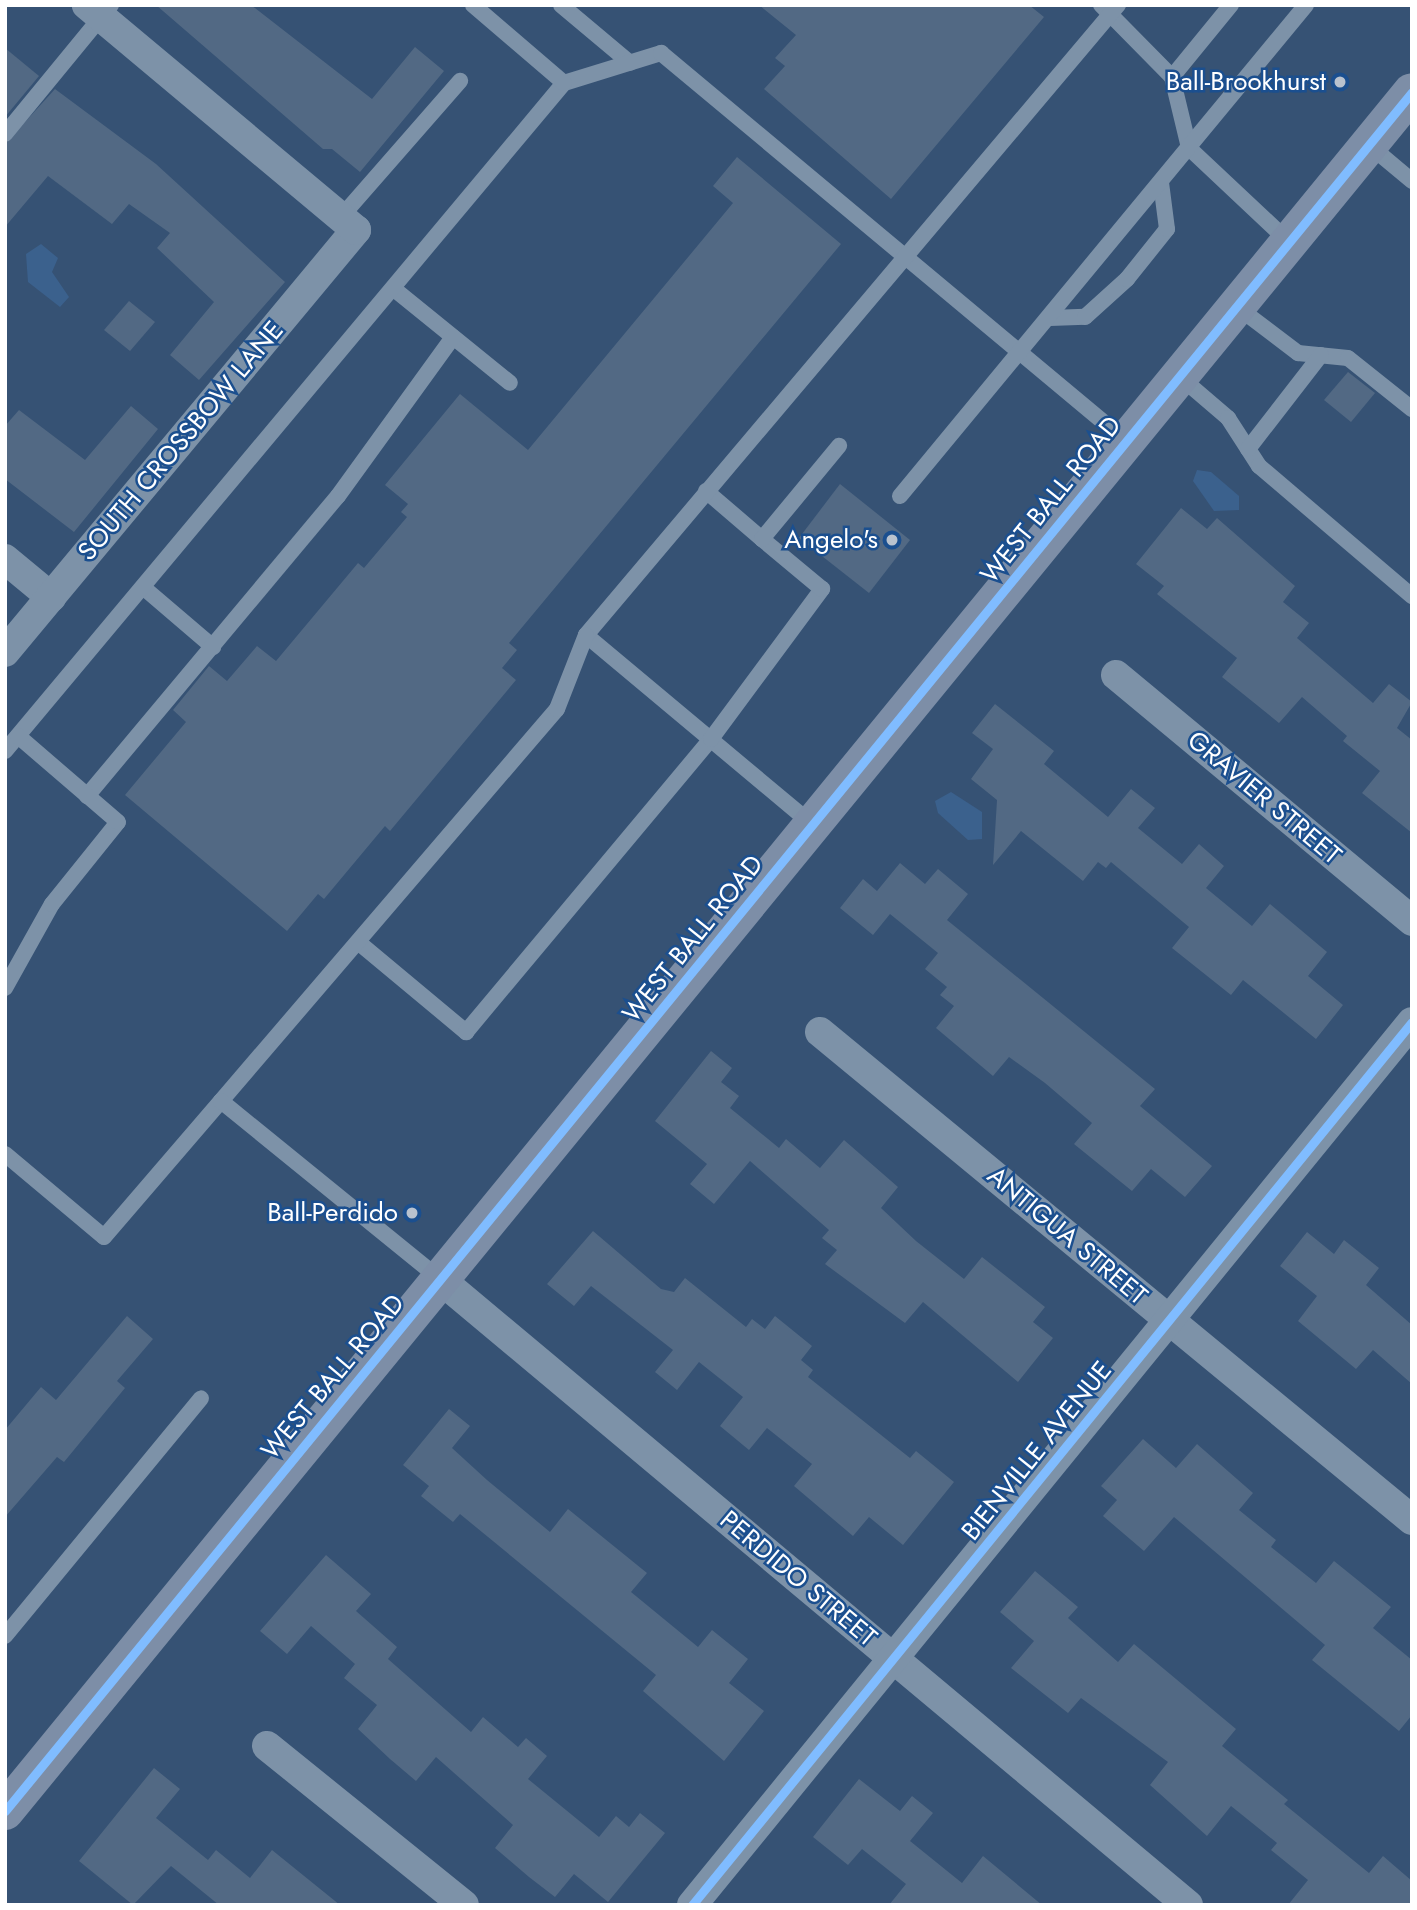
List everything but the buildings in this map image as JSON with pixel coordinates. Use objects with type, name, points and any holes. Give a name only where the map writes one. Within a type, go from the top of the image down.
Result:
[{"type":"main road","name":"WEST BALL ROAD","points":[[5,1811],[1412,92]]},
{"type":"street","points":[[100,9],[349,224]]},
{"type":"street","name":"SOUTH CROSSBOW LANE","points":[[5,652],[349,224]]},
{"type":"street","points":[[5,559],[51,597]]},
{"type":"street","name":"GRAVIER STREET","points":[[1116,675],[1412,921]]},
{"type":"street","name":"BIENVILLE AVENUE","points":[[692,1905],[896,1661],[1412,1022]]},
{"type":"street","name":"ANTIGUA STREET","points":[[820,1032],[1412,1520]]},
{"type":"street","name":"PERDIDO STREET","points":[[440,1280],[1188,1905]]},
{"type":"street","points":[[267,1746],[464,1905]]},
{"type":"lane","points":[[473,5],[564,83]]},
{"type":"lane","points":[[561,5],[630,63]]},
{"type":"lane","points":[[1172,77],[1231,5]]},
{"type":"lane","points":[[900,496],[1050,318],[1306,5]]},
{"type":"lane","points":[[5,1154],[104,1237],[557,709],[586,635],[706,491],[909,259],[1110,8],[1172,77],[1189,148],[1289,242]]},
{"type":"lane","points":[[5,134],[100,9]]},
{"type":"lane","points":[[5,751],[564,83],[661,53],[1126,441]]},
{"type":"lane","points":[[349,224],[460,81]]},
{"type":"lane","points":[[1368,145],[1412,181]]},
{"type":"lane","points":[[1050,318],[1086,317],[1128,279],[1167,229],[1161,183]]},
{"type":"lane","points":[[394,289],[510,383]]},
{"type":"lane","points":[[1236,306],[1298,353],[1348,358],[1412,410]]},
{"type":"lane","points":[[87,796],[338,496],[453,337]]},
{"type":"lane","points":[[1248,449],[1321,355]]},
{"type":"lane","points":[[1179,376],[1228,418],[1259,466],[1412,596]]},
{"type":"lane","points":[[762,539],[839,446]]},
{"type":"lane","points":[[358,942],[466,1032],[711,739],[822,589],[706,491]]},
{"type":"lane","points":[[144,588],[213,647]]},
{"type":"lane","points":[[586,635],[813,825]]},
{"type":"lane","points":[[5,988],[52,904],[118,822],[18,736]]},
{"type":"lane","points":[[221,1101],[440,1280]]},
{"type":"lane","points":[[5,1636],[201,1398]]},
{"type":"water","points":[[41,244],[58,258],[52,272],[69,297],[60,307],[28,282],[26,254]]},
{"type":"water","points":[[1197,470],[1211,472],[1239,496],[1239,510],[1214,511],[1193,481]]},
{"type":"water","points":[[951,792],[982,812],[982,839],[968,840],[938,813],[935,801]]},
{"type":"cycle path","points":[[5,1811],[1412,92]]},
{"type":"cycle path","points":[[692,1905],[1412,1022]]},
{"type":"place","name":"Ball-Brookhurst","points":[[1340,82]]},
{"type":"place","name":"Angelo's","points":[[892,540]]},
{"type":"place","name":"Ball-Perdido","points":[[412,1213]]}]
